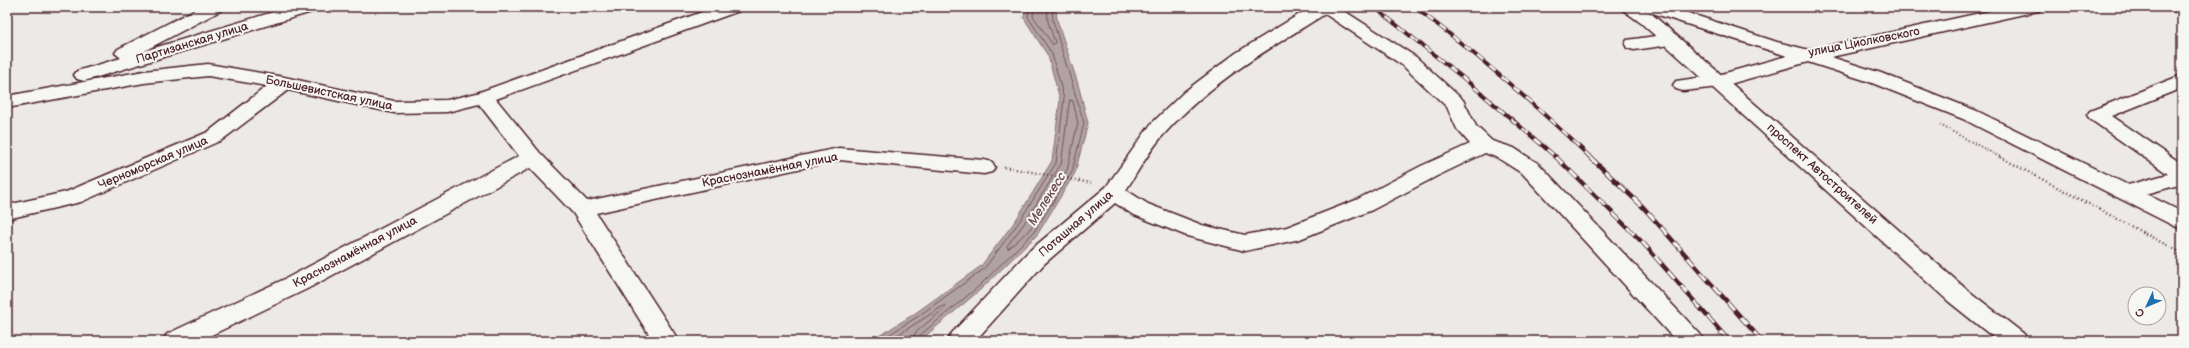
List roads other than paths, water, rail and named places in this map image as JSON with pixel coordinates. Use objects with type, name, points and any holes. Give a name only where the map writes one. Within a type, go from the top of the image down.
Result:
[{"type":"main road","points":[[7,101],[75,78],[214,7]]},
{"type":"main road","name":"Партизанская улица","points":[[75,78],[309,7]]},
{"type":"main road","name":"Большевистская улица","points":[[7,101],[144,77],[208,70],[284,83],[394,107],[447,106],[484,97],[733,7]]},
{"type":"main road","points":[[1325,7],[1409,61],[1456,104],[1467,129],[1484,146],[1506,153],[1531,169],[1691,341]]},
{"type":"main road","name":"Поташная улица","points":[[960,341],[1036,258],[1114,192],[1133,162],[1158,128],[1190,96],[1243,58],[1325,7]]},
{"type":"main road","name":"проспект Автостроителей","points":[[1628,7],[1719,81],[1958,295],[2015,341]]},
{"type":"main road","name":"улица Циолковского","points":[[1652,7],[1763,44],[1809,56],[2033,7]]},
{"type":"main road","points":[[1634,44],[1670,40]]},
{"type":"main road","points":[[1683,85],[1719,81],[1809,56],[1874,76],[1970,115],[2182,221]]},
{"type":"main road","points":[[2182,81],[2097,115],[2182,174]]},
{"type":"main road","name":"Черноморская улица","points":[[7,212],[73,197],[215,136],[284,83]]},
{"type":"main road","points":[[484,97],[532,158],[582,209],[666,341]]},
{"type":"main road","points":[[1114,192],[1140,209],[1195,231],[1245,244],[1292,234],[1364,205],[1429,171],[1484,146]]},
{"type":"main road","name":"Краснознамённая улица","points":[[582,209],[839,154],[984,167]]},
{"type":"main road","name":"Краснознамённая улица","points":[[176,341],[298,282],[532,158]]},
{"type":"main road","points":[[2126,192],[2182,177]]},
{"type":"water","name":"Мелекесс","points":[[1025,7],[1056,7],[1057,20],[1078,84],[1088,123],[1075,173],[1037,235],[980,290],[923,338],[919,341],[871,341],[914,314],[981,266],[1016,220],[1052,161],[1060,100],[1048,56],[1024,18]]},
{"type":"railway","points":[[1374,7],[1467,81],[1557,158]]},
{"type":"railway","points":[[1414,7],[1460,42],[1505,80],[1591,158]]},
{"type":"railway","points":[[1556,157],[1644,244],[1729,341]]},
{"type":"railway","points":[[1590,157],[1643,207],[1762,341]]}]
